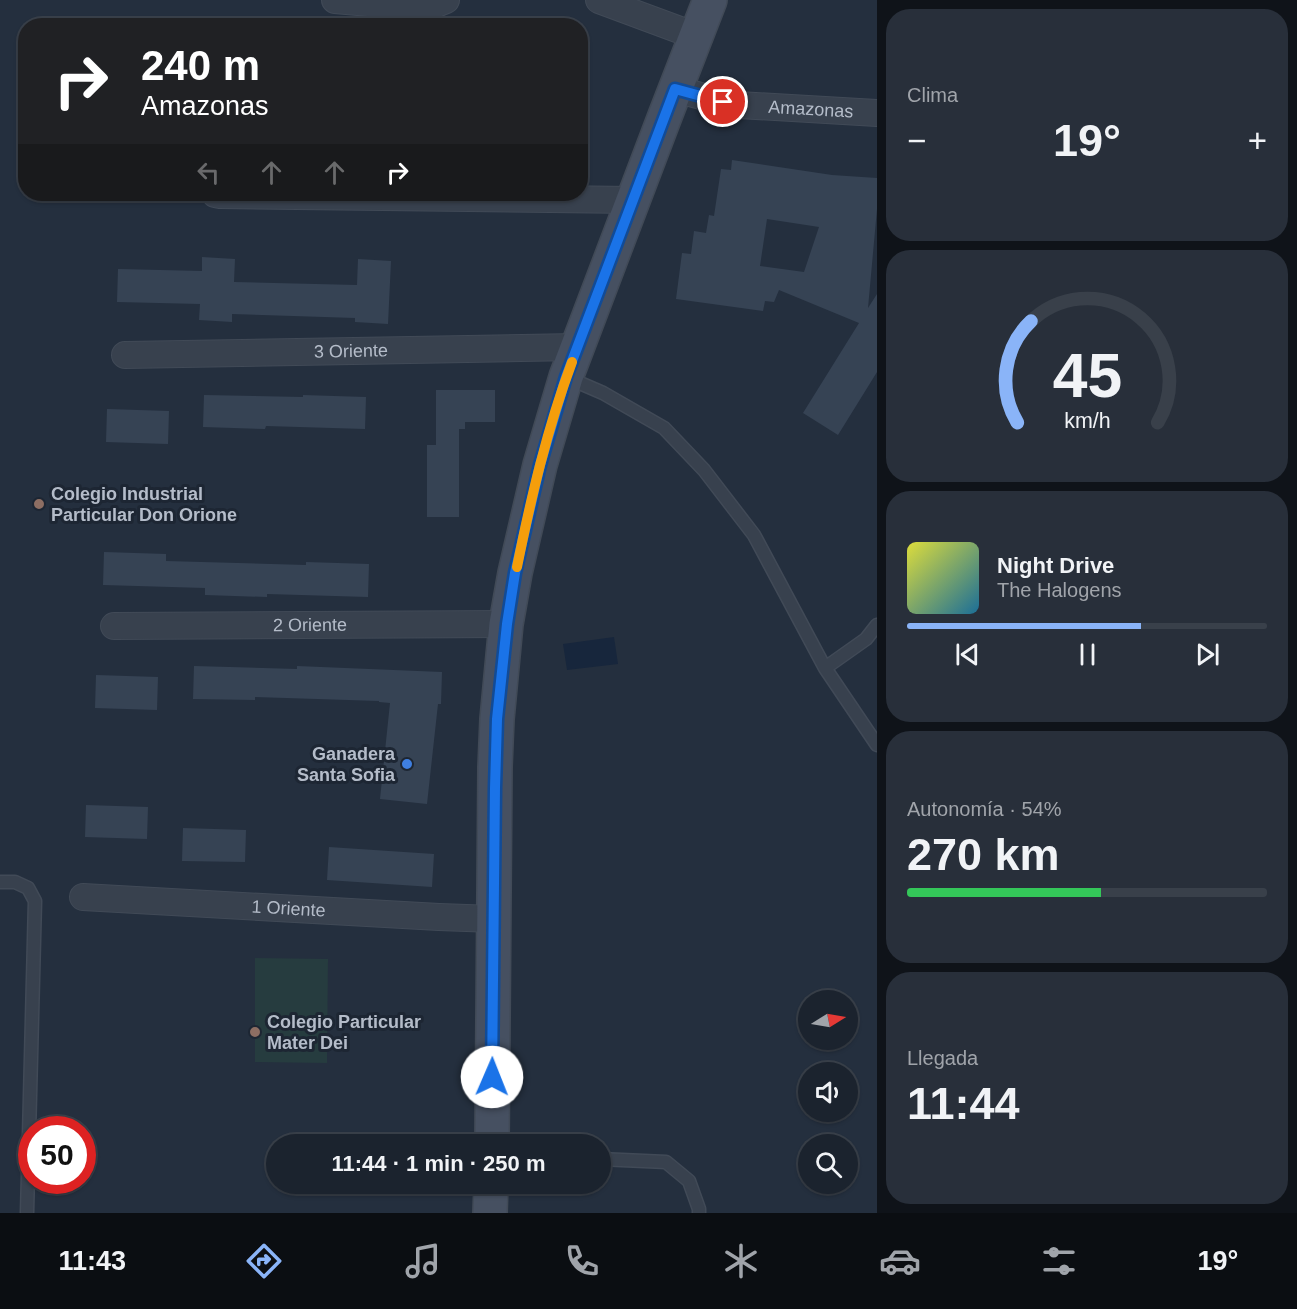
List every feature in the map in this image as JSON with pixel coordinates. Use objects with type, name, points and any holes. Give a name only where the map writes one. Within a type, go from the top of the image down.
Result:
[{"type":"main road","points":[[492,1134],[497,719],[507,624],[517,563],[540,465],[572,362],[710,0]]},
{"type":"main road","points":[[490,1213],[491,1194]]},
{"type":"street","points":[[335,0],[434,5],[446,0]]},
{"type":"street","points":[[599,0],[696,36]]},
{"type":"street","name":"Amazonas","points":[[675,89],[740,105],[877,113]]},
{"type":"street","points":[[588,199],[633,200]]},
{"type":"street","name":"3 Oriente","points":[[125,355],[572,362]]},
{"type":"street","name":"2 Oriente","points":[[114,626],[507,624]]},
{"type":"street","name":"1 Oriente","points":[[83,897],[439,918],[494,919]]},
{"type":"lane","points":[[572,362],[603,393],[664,428],[704,470],[754,535],[825,668],[877,745]]},
{"type":"lane","points":[[825,668],[866,639],[877,625]]},
{"type":"lane","points":[[0,882],[15,882],[28,888],[35,901],[27,1213]]},
{"type":"lane","points":[[611,1160],[666,1162],[690,1181],[699,1213]]},
{"type":"green space","points":[[255,958],[328,959],[327,1063],[255,1062]]},
{"type":"water","points":[[614,637],[618,664],[567,670],[563,644]]},
{"type":"building","points":[[732,160],[832,175],[877,178],[877,209],[868,308],[877,294],[877,372],[838,435],[803,413],[859,323],[779,290],[774,302],[765,301],[763,311],[676,299],[682,253],[691,254],[694,231],[706,233],[709,215],[714,216],[721,169],[731,170]],"holes":[[[767,219],[819,227],[804,272],[760,266]]]},
{"type":"building","points":[[202,257],[235,259],[234,282],[357,285],[358,259],[391,261],[388,324],[355,322],[355,318],[232,314],[232,322],[199,320],[200,304],[117,302],[118,269],[202,271]]},
{"type":"building","points":[[436,390],[495,390],[495,422],[465,422],[465,429],[459,429],[459,517],[427,517],[427,445],[436,445]]},
{"type":"building","points":[[204,395],[366,397],[365,429],[203,427]]},
{"type":"building","points":[[107,409],[169,411],[168,444],[106,442]]},
{"type":"building","points":[[104,552],[166,554],[166,561],[306,565],[306,562],[369,564],[368,597],[205,595],[205,588],[103,585]]},
{"type":"building","points":[[194,666],[297,669],[297,666],[442,672],[441,704],[438,704],[427,804],[380,799],[390,703],[255,697],[255,700],[193,699]]},
{"type":"building","points":[[96,675],[158,677],[157,710],[95,708]]},
{"type":"building","points":[[86,805],[148,807],[147,839],[85,837]]},
{"type":"building","points":[[183,828],[246,830],[245,862],[182,861]]},
{"type":"building","points":[[329,847],[434,854],[432,887],[327,880]]},
{"type":"slow traffic","points":[[517,567],[540,465],[572,362]]},
{"type":"place","name":"Colegio Industrial Particular Don Orione","points":[[39,504]]},
{"type":"place","name":"Ganadera Santa Sofia","points":[[407,764]]},
{"type":"place","name":"Colegio Particular Mater Dei","points":[[255,1032]]},
{"type":"route","points":[[492,1077],[497,719],[507,624],[526,523],[540,465],[566,377],[675,89],[723,102]]}]
